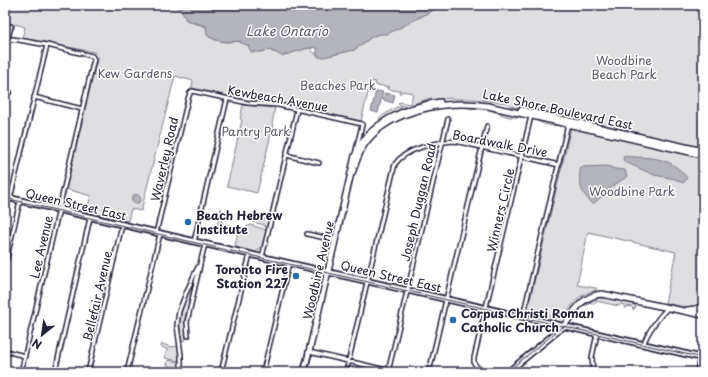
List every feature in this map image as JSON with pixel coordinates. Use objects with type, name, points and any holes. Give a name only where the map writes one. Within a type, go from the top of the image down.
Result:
[{"type":"main road","name":"Lake Shore Boulevard East","points":[[355,156],[372,130],[385,121],[409,110],[440,102],[463,100],[481,102],[703,151]]},
{"type":"main road","name":"Lake Shore Boulevard East","points":[[360,151],[374,133],[388,124],[410,113],[436,106],[456,103],[481,105],[531,116],[569,122],[703,155]]},
{"type":"main road","name":"Woodbine Avenue","points":[[352,173],[360,151]]},
{"type":"main road","name":"Woodbine Avenue","points":[[304,372],[355,156]]},
{"type":"main road","name":"Queen Street East","points":[[5,197],[194,242],[702,357]]},
{"type":"main road","points":[[508,372],[564,326],[580,303],[588,297],[596,294],[609,295],[703,316]]},
{"type":"main road","points":[[680,310],[696,309],[703,306]]},
{"type":"main road","points":[[698,372],[703,350]]},
{"type":"street","points":[[5,51],[11,26]]},
{"type":"street","points":[[6,42],[12,39],[47,45],[10,198]]},
{"type":"street","name":"Lee Avenue","points":[[21,372],[94,59],[93,57],[47,45]]},
{"type":"street","points":[[5,91],[10,92]]},
{"type":"street","name":"Kewbeach Avenue","points":[[192,91],[254,104],[267,103],[362,124]]},
{"type":"street","name":"Waverley Road","points":[[127,372],[188,99],[190,92],[192,91]]},
{"type":"street","points":[[34,97],[82,109]]},
{"type":"street","points":[[194,242],[227,99]]},
{"type":"street","points":[[262,257],[297,110]]},
{"type":"street","name":"Winners Circle","points":[[481,372],[474,363],[474,358],[531,116]]},
{"type":"street","name":"Joseph Duggan Road","points":[[388,371],[448,119]]},
{"type":"street","points":[[523,316],[569,122]]},
{"type":"street","name":"Woodbine Avenue","points":[[355,156],[362,124]]},
{"type":"street","points":[[429,372],[487,126]]},
{"type":"street","name":"Boardwalk Drive","points":[[346,372],[395,164],[400,159],[420,148],[442,143],[458,142],[559,165]]},
{"type":"street","points":[[286,155],[319,163]]},
{"type":"street","points":[[5,266],[20,201]]},
{"type":"street","points":[[55,372],[90,218]]},
{"type":"street","name":"Bellefair Avenue","points":[[88,372],[122,225]]},
{"type":"street","points":[[307,234],[335,240]]},
{"type":"street","points":[[188,336],[187,322],[205,244]]},
{"type":"street","points":[[221,372],[250,254]]},
{"type":"street","points":[[263,372],[289,263]]},
{"type":"street","points":[[181,372],[181,355],[177,326],[179,311],[200,264]]},
{"type":"street","points":[[644,344],[644,341],[668,308]]},
{"type":"street","points":[[592,372],[592,357],[597,334]]},
{"type":"street","points":[[5,351],[25,356]]},
{"type":"street","points":[[309,352],[395,372]]},
{"type":"green space","points":[[5,5],[175,5],[186,19],[190,22],[206,27],[209,37],[216,40],[225,42],[241,41],[260,52],[271,50],[272,52],[276,52],[312,48],[312,51],[319,57],[354,50],[373,36],[387,33],[401,27],[443,5],[703,5],[703,149],[653,138],[605,125],[601,126],[509,106],[507,103],[473,99],[452,98],[424,103],[406,109],[380,121],[379,118],[397,107],[407,108],[432,98],[405,107],[398,104],[399,102],[410,104],[413,93],[402,91],[399,93],[400,89],[398,91],[387,89],[387,87],[390,87],[375,85],[376,82],[371,81],[361,121],[270,101],[249,101],[192,88],[193,81],[175,76],[141,211],[131,209],[128,221],[86,212],[91,196],[66,189],[98,55],[94,52],[22,38],[25,27],[15,24],[14,29],[5,27]]},
{"type":"green space","name":"Pantry Park","points":[[243,105],[275,108],[273,125],[257,193],[227,186],[242,120],[240,119]]},
{"type":"green space","points":[[446,106],[455,106],[461,106],[450,108]]},
{"type":"green space","points":[[461,106],[508,111],[526,117],[509,117],[487,109],[474,109]]},
{"type":"green space","points":[[536,119],[561,126],[547,125],[534,120]]},
{"type":"green space","name":"Woodbine Park","points":[[571,128],[703,158],[703,304],[689,307],[665,303],[676,252],[588,232],[577,285],[596,288],[597,290],[589,292],[579,298],[561,319],[527,312]]},
{"type":"green space","points":[[221,208],[222,223],[229,225],[229,230],[217,226]]},
{"type":"green space","points":[[253,217],[264,220],[265,218],[269,219],[267,227],[253,222]]},
{"type":"green space","points":[[251,225],[266,230],[262,246],[256,252],[235,247],[238,230]]},
{"type":"green space","points":[[191,284],[193,284],[193,286],[184,322],[187,330],[185,340],[182,341],[180,334],[180,319],[183,305]]},
{"type":"green space","points":[[597,298],[606,298],[623,301],[636,306],[633,310],[632,307],[627,306],[624,308],[624,305],[621,304],[619,306],[596,301],[594,304],[589,302]]},
{"type":"green space","points":[[162,344],[171,347],[178,346],[179,361],[165,358],[167,349],[161,347]]},
{"type":"green space","points":[[168,360],[179,362],[178,368],[167,365]]},
{"type":"water","name":"Lake Ontario","points":[[175,5],[443,5],[387,34],[373,36],[354,50],[319,57],[316,53],[318,49],[313,47],[282,56],[270,50],[251,52],[248,45],[240,43],[241,41],[219,41],[207,35],[206,26],[186,20],[181,9]]},
{"type":"water","points":[[376,91],[383,92],[378,113],[371,111]]},
{"type":"water","points":[[385,93],[395,95],[393,103],[383,100]]},
{"type":"water","points":[[624,156],[666,161],[680,170],[687,178],[683,183],[675,179],[654,175],[625,162],[623,159]]},
{"type":"water","points":[[607,166],[625,170],[627,177],[613,186],[593,204],[583,192],[581,187],[581,167]]},
{"type":"water","points":[[136,194],[141,199],[136,204],[131,199]]},
{"type":"tram line","points":[[5,198],[703,358]]},
{"type":"tram line","points":[[507,372],[561,328],[566,326]]},
{"type":"place","name":"Beach Hebrew Institute","points":[[188,222]]},
{"type":"place","name":"Toronto Fire Station 227","points":[[296,276]]},
{"type":"place","name":"Corpus Christi Roman Catholic Church","points":[[453,320]]},
{"type":"park label","name":"Woodbine Beach Park","points":[[624,67]]},
{"type":"park label","name":"Kew Gardens","points":[[135,73]]},
{"type":"park label","name":"Beaches Park","points":[[338,85]]}]
